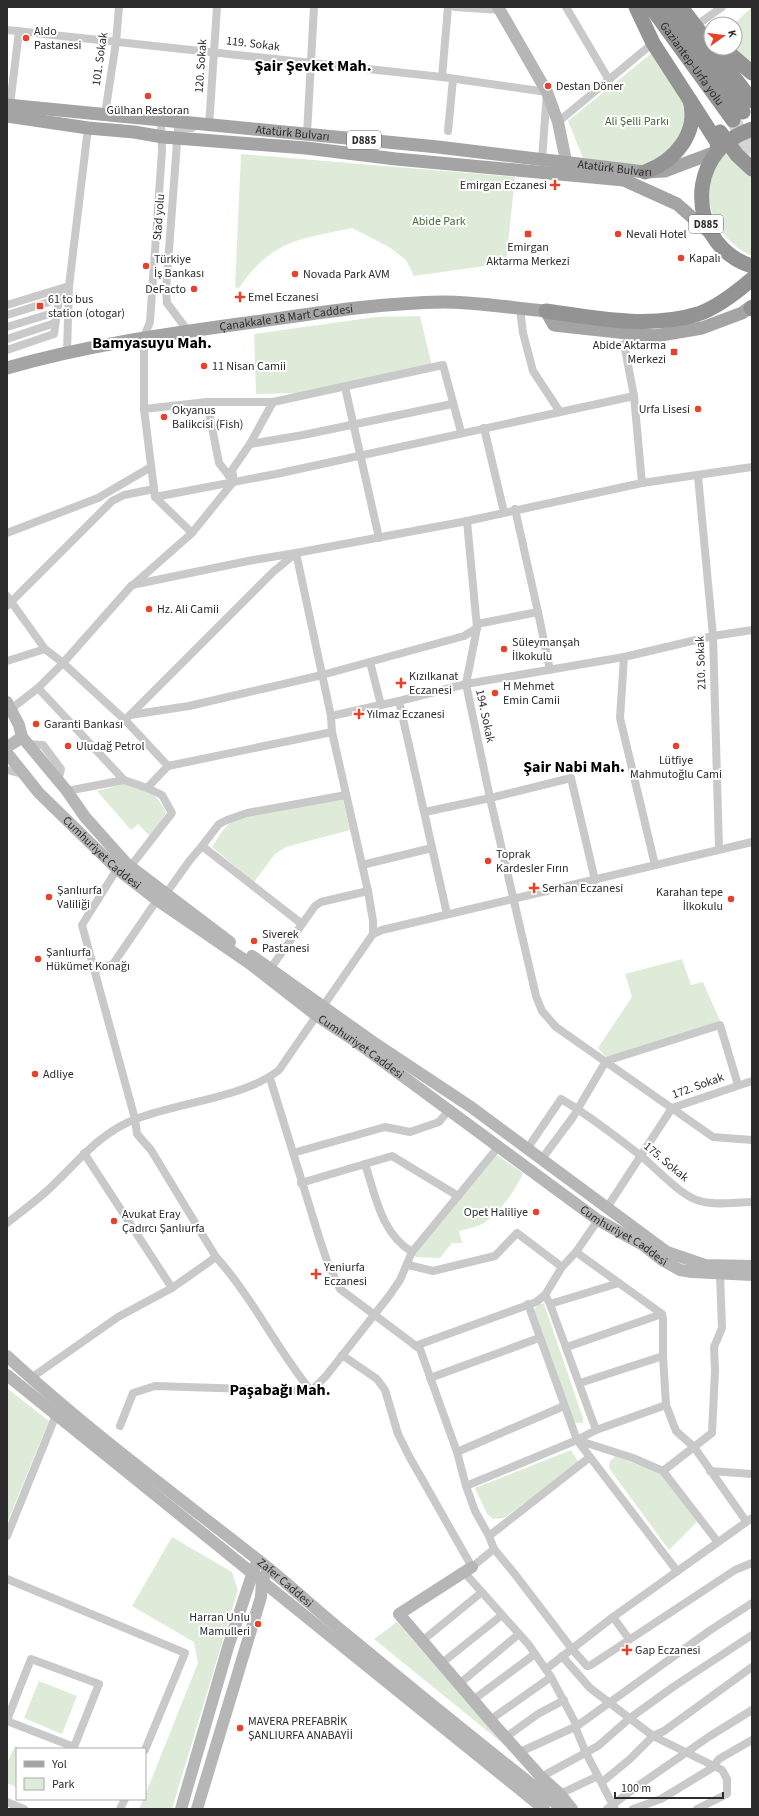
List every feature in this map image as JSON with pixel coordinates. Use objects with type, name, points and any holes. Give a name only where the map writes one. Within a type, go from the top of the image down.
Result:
[{"type":"highway","points":[[636,7],[653,43],[717,142],[718,151]]},
{"type":"highway","points":[[640,7],[720,132],[737,155],[752,168]]},
{"type":"highway","name":"Gaziantep-Urfa yolu","points":[[652,7],[743,111]]},
{"type":"highway","name":"Gaziantep-Urfa yolu","points":[[666,7],[743,111]]},
{"type":"highway","points":[[689,16],[743,111]]},
{"type":"highway","points":[[689,16],[703,30]]},
{"type":"highway","points":[[732,56],[752,73]]},
{"type":"highway","points":[[645,172],[658,167],[676,153],[687,137],[693,111],[690,99]]},
{"type":"highway","name":"D885","points":[[752,129],[734,137],[718,151],[704,175],[701,190],[701,206],[711,235],[720,247],[732,257],[752,266]]},
{"type":"highway","points":[[546,311],[600,318],[664,321],[700,314],[737,292],[752,278]]},
{"type":"main road","points":[[499,8],[546,92],[558,122],[566,161]]},
{"type":"main road","points":[[8,108],[88,128],[134,132],[162,137],[306,148],[404,160],[624,180],[676,204],[711,235]]},
{"type":"main road","name":"Atatürk Bulvarı","points":[[8,108],[105,114],[209,126],[307,134],[566,161],[645,172],[665,171],[718,151]]},
{"type":"main road","name":"Çanakkale 18 Mart Caddesi","points":[[7,368],[68,352],[144,337],[347,310],[443,302],[546,311]]},
{"type":"main road","points":[[546,311],[554,325],[655,336],[702,328],[752,308]]},
{"type":"main road","points":[[7,746],[24,740],[19,725],[8,707]]},
{"type":"main road","name":"Cumhuriyet Caddesi","points":[[24,740],[67,791],[85,817],[130,867],[161,897],[249,963],[320,1012],[471,1107],[541,1160],[608,1206],[667,1252],[683,1259],[705,1265],[752,1266]]},
{"type":"main road","name":"Cumhuriyet Caddesi","points":[[7,753],[39,793],[117,869],[270,969],[355,1041],[598,1220],[642,1245],[662,1260],[680,1270],[720,1274],[752,1275]]},
{"type":"main road","name":"Zafer Caddesi","points":[[7,1356],[31,1378],[163,1486],[258,1560],[346,1634],[563,1809]]},
{"type":"main road","name":"Zafer Caddesi","points":[[7,1375],[544,1809]]},
{"type":"main road","points":[[197,1809],[260,1597],[257,1576],[258,1560]]},
{"type":"main road","points":[[181,1809],[228,1647],[257,1576],[269,1569]]},
{"type":"main road","points":[[468,1570],[399,1614],[490,1720],[506,1736],[541,1777],[560,1794],[572,1809]]},
{"type":"street","name":"101. Sokak","points":[[105,114],[116,42],[119,7]]},
{"type":"street","name":"120. Sokak","points":[[209,126],[217,7]]},
{"type":"street","points":[[307,134],[314,7]]},
{"type":"street","points":[[442,77],[448,7]]},
{"type":"street","points":[[455,7],[499,8]]},
{"type":"street","points":[[566,7],[609,80]]},
{"type":"street","points":[[689,16],[722,7]]},
{"type":"street","name":"119. Sokak","points":[[7,30],[214,51],[442,77],[546,92]]},
{"type":"street","points":[[8,108],[19,31]]},
{"type":"street","points":[[558,122],[653,43]]},
{"type":"street","points":[[448,131],[453,79]]},
{"type":"street","points":[[542,159],[546,92]]},
{"type":"street","points":[[161,121],[162,137],[150,322],[144,337],[144,409],[154,493],[192,533]]},
{"type":"street","points":[[177,138],[178,129],[209,126]]},
{"type":"street","points":[[68,352],[69,286],[88,128]]},
{"type":"street","name":"Stad yolu","points":[[177,138],[166,290],[167,303],[188,331]]},
{"type":"street","points":[[7,350],[54,334],[59,299],[69,286]]},
{"type":"street","points":[[7,305],[69,286]]},
{"type":"street","points":[[7,315],[59,299]]},
{"type":"street","points":[[520,309],[523,333],[533,370],[560,412]]},
{"type":"street","points":[[7,327],[56,312]]},
{"type":"street","points":[[7,339],[55,323]]},
{"type":"street","points":[[642,484],[634,396],[624,344],[646,335]]},
{"type":"street","points":[[144,409],[207,402],[273,402],[443,365],[460,432]]},
{"type":"street","points":[[345,387],[379,538]]},
{"type":"street","points":[[168,766],[128,718],[45,649],[8,602],[112,500],[124,495],[154,493],[234,481],[361,456],[460,432],[634,396]]},
{"type":"street","points":[[207,402],[220,463],[234,481]]},
{"type":"street","points":[[8,707],[38,688],[63,663],[132,585],[192,533],[234,481],[232,470],[250,444],[273,402]]},
{"type":"street","points":[[250,444],[452,404]]},
{"type":"street","points":[[484,428],[504,512]]},
{"type":"street","points":[[7,533],[98,498],[151,467]]},
{"type":"street","points":[[132,585],[252,560],[296,554],[467,521],[642,484],[752,467]]},
{"type":"street","name":"210. Sokak","points":[[698,476],[713,636],[719,849]]},
{"type":"street","points":[[515,510],[550,670]]},
{"type":"street","name":"194. Sokak","points":[[467,521],[477,626],[466,684],[490,798],[515,899],[536,996],[542,1011],[556,1027],[713,1138],[752,1140]]},
{"type":"street","points":[[296,554],[331,716],[332,732],[368,892],[373,921],[373,934]]},
{"type":"street","points":[[128,718],[273,572],[296,554]]},
{"type":"street","points":[[128,718],[190,706],[370,662],[464,636],[477,626],[538,612]]},
{"type":"street","points":[[331,716],[466,684],[624,658],[713,636],[752,630]]},
{"type":"street","points":[[7,661],[45,649]]},
{"type":"street","points":[[624,658],[620,718],[655,865]]},
{"type":"street","points":[[370,662],[381,705]]},
{"type":"street","points":[[38,688],[124,780],[162,795],[172,813],[130,867]]},
{"type":"street","points":[[399,701],[447,914]]},
{"type":"street","points":[[147,788],[168,766],[332,732]]},
{"type":"street","points":[[7,770],[26,775]]},
{"type":"street","points":[[425,812],[571,778],[595,880]]},
{"type":"street","points":[[67,791],[124,780]]},
{"type":"street","points":[[94,970],[113,964],[161,897],[219,824],[247,813],[346,795]]},
{"type":"street","points":[[7,1223],[49,1189],[84,1152],[135,1119],[252,1086],[270,1078],[279,1070],[373,934],[382,930],[447,914],[752,842]]},
{"type":"street","points":[[202,846],[302,924]]},
{"type":"street","points":[[362,865],[432,848]]},
{"type":"street","points":[[118,855],[117,869],[82,925],[135,1119],[137,1134],[151,1150],[216,1257],[230,1272],[263,1320],[292,1368],[311,1390]]},
{"type":"street","points":[[270,969],[315,906],[321,902],[368,892]]},
{"type":"street","points":[[541,1160],[577,1108],[606,1061],[720,1025],[738,1085]]},
{"type":"street","points":[[270,1078],[327,1262],[340,1289],[420,1349],[457,1452],[466,1486],[475,1511],[489,1536],[494,1549],[587,1666],[591,1665],[735,1570],[752,1562]]},
{"type":"street","name":"172. Sokak","points":[[608,1206],[672,1108],[752,1081]]},
{"type":"street","name":"175. Sokak","points":[[527,1149],[561,1100],[577,1108],[641,1156],[686,1194],[699,1201],[712,1203],[752,1202]]},
{"type":"street","points":[[294,1153],[385,1127],[410,1132],[439,1122],[449,1110]]},
{"type":"street","points":[[120,1426],[133,1393],[155,1386],[311,1390],[326,1376],[400,1280],[408,1265],[412,1252],[499,1146]]},
{"type":"street","points":[[84,1152],[172,1288]]},
{"type":"street","points":[[302,1184],[392,1156],[458,1196]]},
{"type":"street","points":[[365,1164],[388,1229],[402,1245],[412,1252]]},
{"type":"street","points":[[415,1346],[536,1302],[545,1295],[562,1267],[576,1252],[598,1220]]},
{"type":"street","points":[[408,1265],[433,1271],[495,1256],[517,1233],[562,1267]]},
{"type":"street","points":[[546,1669],[613,1617],[717,1541],[749,1520],[694,1447],[676,1431],[666,1404],[662,1356],[664,1319],[662,1314],[576,1252]]},
{"type":"street","points":[[31,1378],[118,1317],[172,1288],[216,1257]]},
{"type":"street","points":[[663,1471],[712,1433],[714,1425],[714,1347],[722,1328],[720,1274]]},
{"type":"street","points":[[550,1304],[619,1284]]},
{"type":"street","points":[[545,1295],[567,1347],[596,1430]]},
{"type":"street","points":[[528,1304],[577,1440],[677,1571]]},
{"type":"street","points":[[567,1347],[662,1314]]},
{"type":"street","points":[[430,1378],[539,1338]]},
{"type":"street","points":[[342,1355],[377,1379],[385,1390],[398,1434],[468,1570],[482,1592],[519,1634],[551,1677],[577,1726],[576,1729],[586,1753],[600,1779],[612,1808],[632,1790],[752,1710]]},
{"type":"street","points":[[580,1383],[662,1356]]},
{"type":"street","points":[[466,1486],[577,1440],[596,1430],[666,1404]]},
{"type":"street","points":[[457,1452],[564,1406]]},
{"type":"street","points":[[7,1536],[56,1415]]},
{"type":"street","points":[[577,1440],[633,1458],[663,1471],[717,1541]]},
{"type":"street","points":[[489,1536],[590,1457]]},
{"type":"street","points":[[710,1470],[752,1474]]},
{"type":"street","points":[[468,1570],[494,1549]]},
{"type":"street","points":[[7,1579],[185,1653],[146,1748]]},
{"type":"street","points":[[422,1640],[482,1592]]},
{"type":"street","points":[[520,1752],[577,1726],[709,1630],[752,1603]]},
{"type":"street","points":[[442,1663],[502,1615]]},
{"type":"street","points":[[613,1617],[629,1639]]},
{"type":"street","points":[[459,1684],[519,1634]]},
{"type":"street","points":[[541,1777],[586,1753],[608,1738],[630,1718],[679,1683],[752,1635]]},
{"type":"street","points":[[473,1700],[535,1654]]},
{"type":"street","points":[[562,1656],[590,1688],[653,1736],[688,1752],[724,1773],[728,1788],[727,1794],[698,1809]]},
{"type":"street","points":[[31,1659],[100,1684],[74,1748],[7,1720],[31,1659]]},
{"type":"street","points":[[560,1794],[600,1779],[630,1759],[653,1736],[664,1731],[752,1667]]},
{"type":"street","points":[[490,1720],[551,1677]]},
{"type":"street","points":[[506,1736],[538,1714],[564,1700]]},
{"type":"street","points":[[633,1809],[662,1798],[713,1766],[719,1759],[752,1740]]},
{"type":"street","points":[[7,1802],[24,1809]]},
{"type":"green space","points":[[752,7],[752,67],[739,56],[743,56],[742,16]]},
{"type":"green space","name":"Ali Şelli Parkı","points":[[653,52],[686,106],[682,133],[671,150],[647,166],[602,163],[583,158],[568,121]]},
{"type":"green space","points":[[752,138],[752,256],[734,245],[721,230],[712,213],[709,196],[711,178],[718,162],[732,148]]},
{"type":"green space","name":"Abide Park","points":[[241,154],[515,177],[506,263],[414,276],[406,260],[389,247],[352,228],[317,235],[288,244],[263,260],[251,272],[239,288],[235,287]]},
{"type":"green space","points":[[420,316],[432,366],[298,393],[256,394],[254,334],[376,317]]},
{"type":"green space","points":[[127,783],[151,794],[163,806],[166,813],[150,836],[138,824],[131,830],[97,791]]},
{"type":"green space","points":[[343,800],[350,830],[286,847],[275,854],[254,882],[212,847],[226,826],[237,820],[284,809]]},
{"type":"green space","points":[[682,959],[691,985],[703,982],[721,1023],[608,1059],[598,1048],[632,997],[625,974]]},
{"type":"green space","points":[[495,1154],[523,1173],[516,1187],[499,1210],[480,1225],[459,1231],[462,1243],[452,1243],[440,1258],[416,1257],[414,1255]]},
{"type":"green space","points":[[539,1304],[544,1304],[583,1418],[583,1423],[574,1423],[533,1311]]},
{"type":"green space","points":[[7,1388],[49,1421],[7,1523]]},
{"type":"green space","points":[[571,1450],[579,1463],[504,1518],[493,1519],[487,1514],[475,1488]]},
{"type":"green space","points":[[616,1456],[661,1474],[697,1522],[669,1550],[609,1468],[610,1461]]},
{"type":"green space","points":[[172,1537],[232,1572],[238,1590],[172,1809],[139,1809],[143,1800],[146,1800],[146,1793],[198,1663],[194,1642],[132,1606]]},
{"type":"green space","points":[[397,1622],[513,1752],[374,1639]]},
{"type":"green space","points":[[39,1681],[77,1696],[62,1734],[24,1718]]},
{"type":"green space","points":[[15,1746],[20,1748],[16,1748],[16,1787],[7,1783],[7,1763]]},
{"type":"tunnel","points":[[733,120],[752,152]]},
{"type":"place","name":"Aldo Pastanesi","points":[[26,38]]},
{"type":"place","name":"Destan Döner","points":[[548,86]]},
{"type":"place","name":"Gülhan Restoran","points":[[148,96]]},
{"type":"place","name":"Emirgan Eczanesi","points":[[555,185]]},
{"type":"place","name":"Emirgan Aktarma Merkezi","points":[[528,234]]},
{"type":"place","name":"Nevali Hotel","points":[[618,234]]},
{"type":"place","name":"Kapalı","points":[[681,258]]},
{"type":"place","name":"Türkiye İş Bankası","points":[[146,266]]},
{"type":"place","name":"Novada Park AVM","points":[[295,274]]},
{"type":"place","name":"DeFacto","points":[[194,289]]},
{"type":"place","name":"Emel Eczanesi","points":[[240,297]]},
{"type":"place","name":"61 to bus station (otogar)","points":[[40,306]]},
{"type":"place","name":"Abide Aktarma Merkezi","points":[[674,352]]},
{"type":"place","name":"11 Nisan Camii","points":[[204,366]]},
{"type":"place","name":"Urfa Lisesi","points":[[698,409]]},
{"type":"place","name":"Okyanus Balikcisi (Fish)","points":[[164,417]]},
{"type":"place","name":"Hz. Ali Camii","points":[[149,609]]},
{"type":"place","name":"Süleymanşah İlkokulu","points":[[504,649]]},
{"type":"place","name":"Kızılkanat Eczanesi","points":[[401,683]]},
{"type":"place","name":"H Mehmet Emin Camii","points":[[495,693]]},
{"type":"place","name":"Yılmaz Eczanesi","points":[[359,714]]},
{"type":"place","name":"Garanti Bankası","points":[[36,724]]},
{"type":"place","name":"Uludağ Petrol","points":[[68,746]]},
{"type":"place","name":"Lütfiye Mahmutoğlu Cami","points":[[676,746]]},
{"type":"place","name":"Toprak Kardesler Fırın","points":[[488,861]]},
{"type":"place","name":"Serhan Eczanesi","points":[[534,888]]},
{"type":"place","name":"Şanlıurfa Valiliği","points":[[49,897]]},
{"type":"place","name":"Karahan tepe İlkokulu","points":[[731,899]]},
{"type":"place","name":"Siverek Pastanesi","points":[[254,941]]},
{"type":"place","name":"Şanlıurfa Hükümet Konağı","points":[[38,959]]},
{"type":"place","name":"Adliye","points":[[35,1074]]},
{"type":"place","name":"Opet Haliliye","points":[[536,1212]]},
{"type":"place","name":"Avukat Eray Çadırcı Şanlıurfa","points":[[114,1221]]},
{"type":"place","name":"Yeniurfa Eczanesi","points":[[316,1274]]},
{"type":"place","name":"Harran Unlu Mamulleri","points":[[258,1624]]},
{"type":"place","name":"Gap Eczanesi","points":[[627,1650]]},
{"type":"place","name":"MAVERA PREFABRİK ŞANLIURFA ANABAYİİ","points":[[240,1728]]},
{"type":"district","name":"Şair Şevket Mah.","points":[[313,66]]},
{"type":"district","name":"Bamyasuyu Mah.","points":[[152,343]]},
{"type":"district","name":"Şair Nabi Mah.","points":[[574,767]]},
{"type":"district","name":"Paşabağı Mah.","points":[[280,1390]]}]
